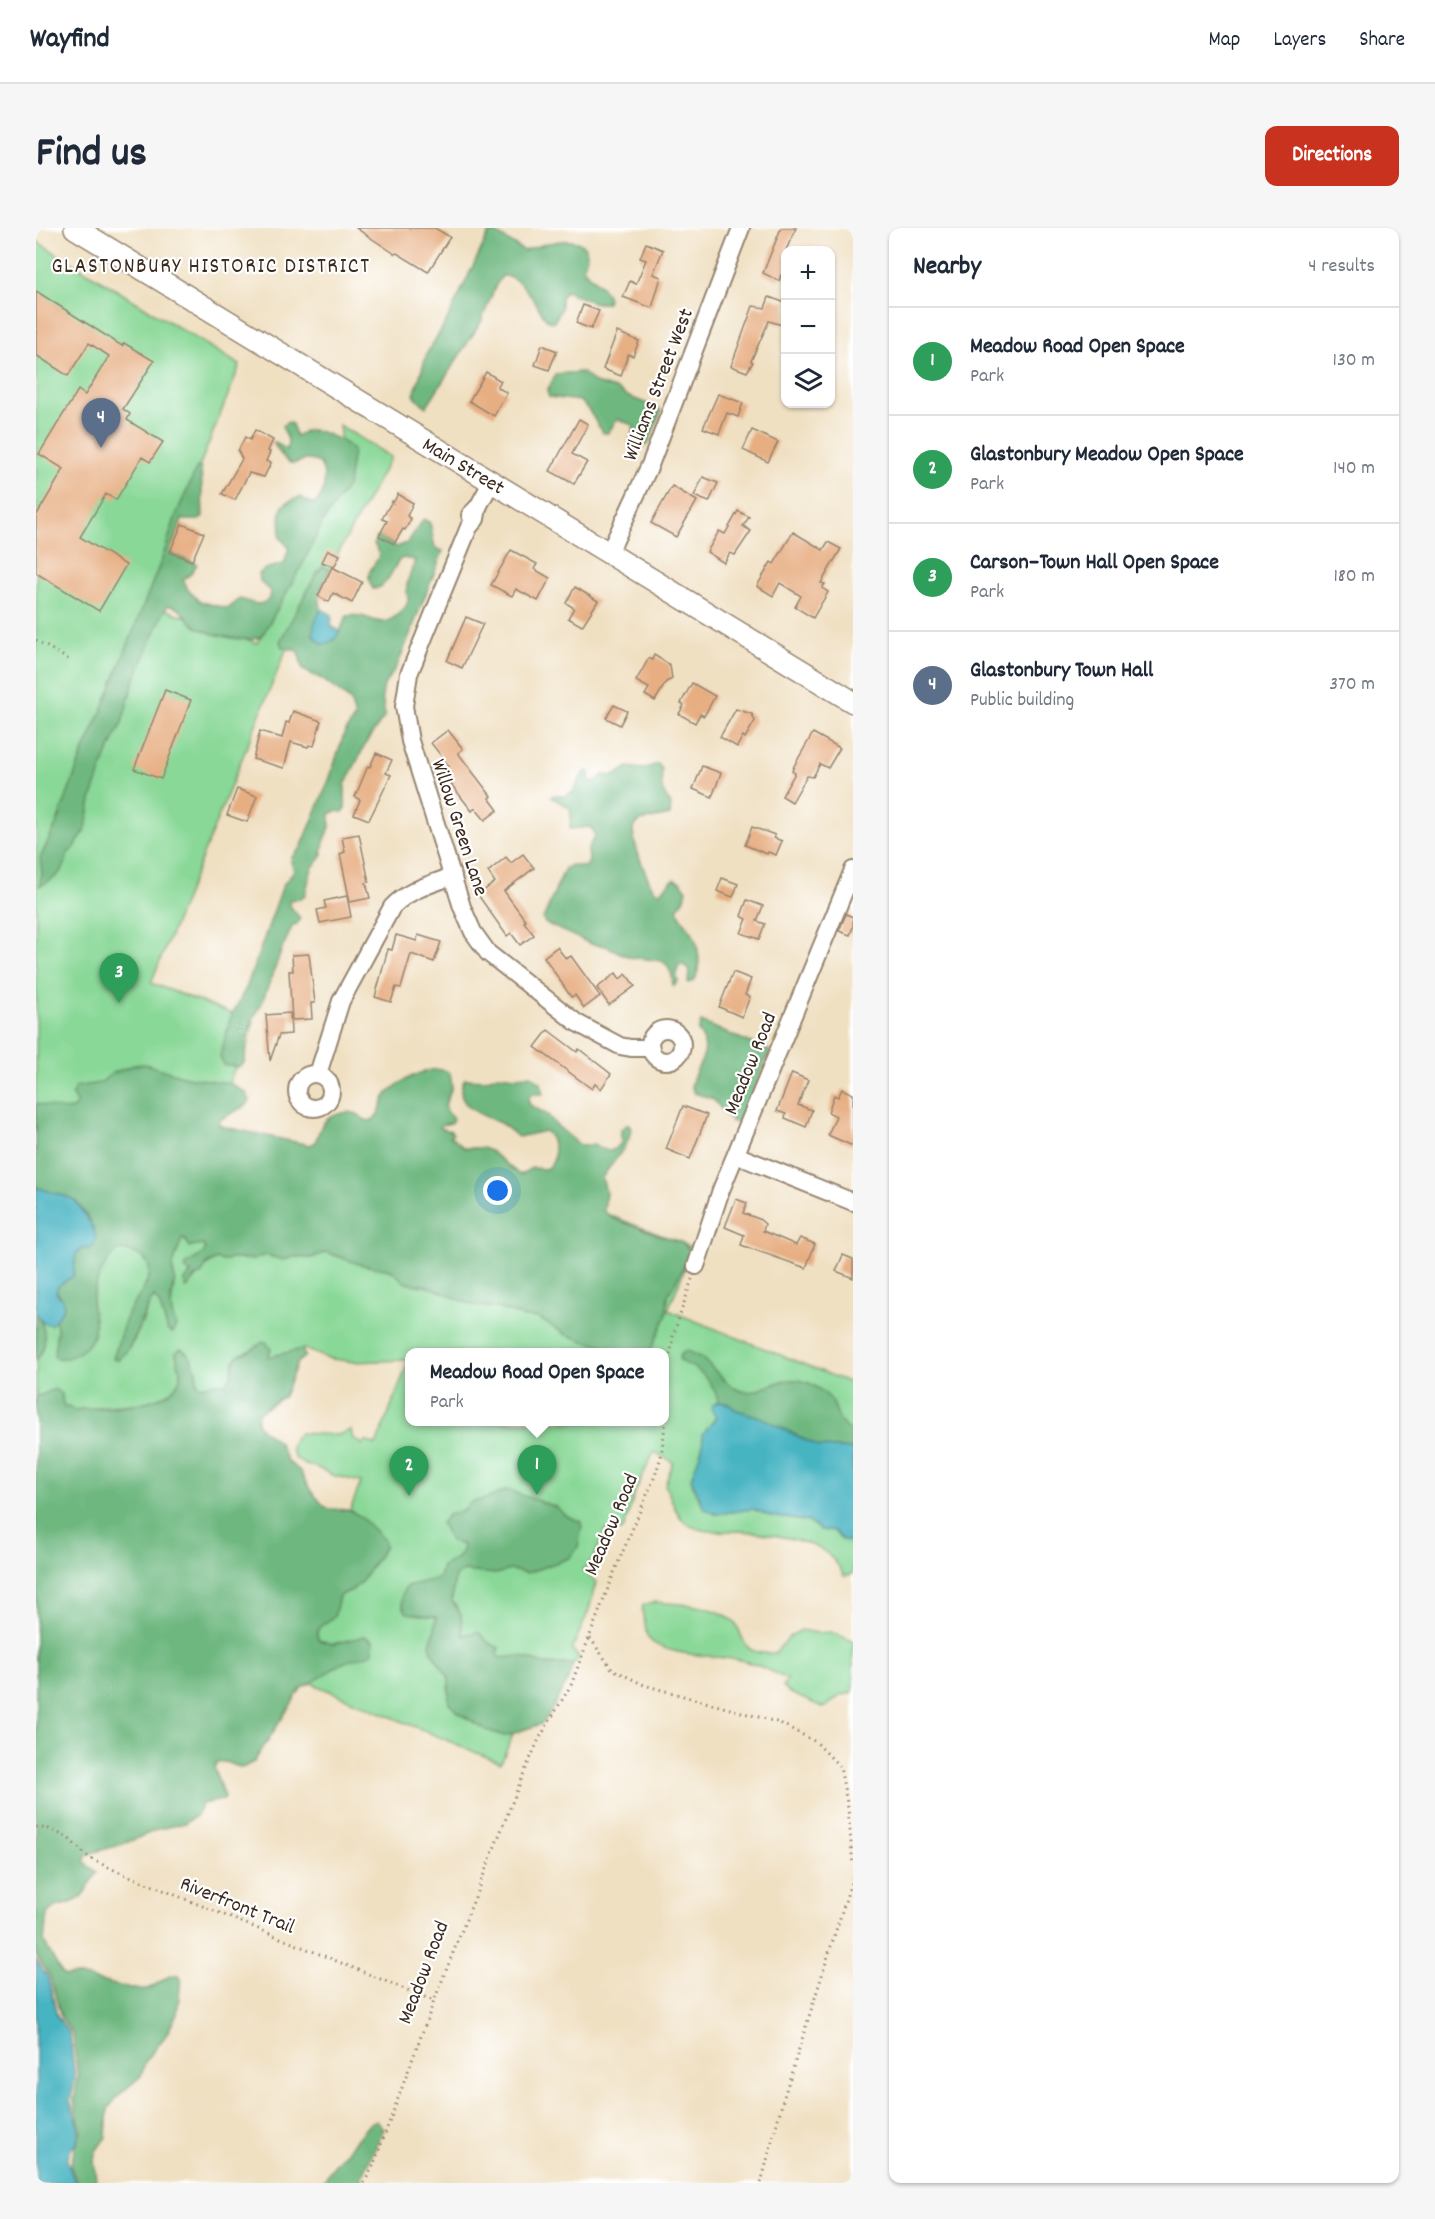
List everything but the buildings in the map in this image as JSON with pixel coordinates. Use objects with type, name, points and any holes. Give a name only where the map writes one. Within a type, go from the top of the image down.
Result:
[{"type":"main road","name":"Main Street","points":[[75,228],[853,702]]},
{"type":"street","name":"Williams Street West","points":[[609,553],[650,465],[741,228]]},
{"type":"street","name":"Willow Green Lane","points":[[492,481],[478,507],[476,519],[469,527],[414,660],[405,695],[407,729],[473,932],[488,953],[499,964],[591,1031],[620,1046],[651,1048]]},
{"type":"street","name":"Meadow Road","points":[[696,1266],[712,1215],[853,870]]},
{"type":"street","points":[[318,1074],[341,1000],[392,907],[415,890],[453,876]]},
{"type":"street","points":[[736,1155],[853,1202]]},
{"type":"path","points":[[36,640],[71,661]]},
{"type":"path","name":"Meadow Road","points":[[669,1366],[673,1336],[696,1266]]},
{"type":"path","name":"Meadow Road","points":[[364,2183],[386,2133],[434,2001],[539,1738],[571,1685],[615,1570],[655,1476],[661,1457],[665,1426]]},
{"type":"path","points":[[590,1638],[612,1669],[644,1685],[780,1723],[816,1742],[840,1767],[848,1808],[853,1865]]},
{"type":"path","name":"Riverfront Trail","points":[[36,1827],[49,1829],[67,1838],[88,1858],[112,1869],[434,2001]]},
{"type":"path","points":[[761,2183],[783,2100],[853,1876]]},
{"type":"green space","points":[[489,233],[496,233],[524,251],[559,241],[578,242],[584,246],[587,254],[583,268],[601,286],[608,299],[606,303],[596,303],[566,291],[561,297],[561,309],[554,322],[548,321],[523,286],[510,277],[502,276],[481,322],[426,407],[414,395],[427,353],[445,324]]},
{"type":"green space","points":[[36,241],[240,365],[145,602],[257,643],[345,482],[339,425],[391,457],[290,640],[151,983],[254,1022],[145,1286],[118,1360],[134,1340],[152,1298],[155,1297],[159,1303],[168,1331],[176,1325],[171,1310],[174,1281],[172,1268],[182,1238],[192,1247],[203,1245],[205,1249],[204,1253],[185,1268],[191,1274],[185,1281],[187,1288],[205,1268],[217,1259],[221,1261],[253,1259],[266,1255],[284,1260],[293,1257],[311,1258],[326,1252],[362,1264],[391,1270],[406,1283],[437,1289],[582,1204],[693,1248],[668,1310],[853,1384],[853,1540],[835,1533],[841,1539],[853,1543],[853,1574],[844,1576],[831,1557],[807,1543],[771,1535],[703,1530],[691,1526],[678,1514],[665,1485],[673,1462],[654,1452],[635,1492],[624,1528],[620,1531],[605,1530],[594,1558],[583,1570],[596,1582],[589,1610],[572,1649],[579,1658],[573,1664],[542,1664],[501,1763],[287,1673],[361,1482],[305,1465],[295,1458],[291,1448],[294,1440],[300,1433],[338,1435],[351,1430],[353,1439],[362,1445],[366,1441],[376,1445],[405,1371],[405,1426],[669,1426],[669,1348],[405,1348],[405,1360],[353,1362],[327,1358],[305,1349],[268,1357],[270,1352],[263,1343],[236,1358],[227,1384],[216,1383],[201,1386],[197,1383],[196,1370],[176,1353],[180,1377],[176,1387],[168,1394],[144,1402],[95,1407],[36,1549]],"holes":[[[693,1472],[834,1532],[821,1530],[809,1522],[770,1516],[753,1509],[714,1514],[694,1490]]]},
{"type":"green space","points":[[582,372],[595,383],[618,390],[627,396],[659,408],[661,411],[648,444],[642,447],[632,447],[629,443],[633,425],[617,419],[608,433],[603,433],[588,409],[580,401],[549,397],[547,391],[556,374]]},
{"type":"green space","points":[[288,422],[292,424],[296,436],[307,430],[314,430],[339,440],[353,450],[348,485],[323,521],[305,560],[262,636],[239,639],[211,633],[197,627],[176,607],[167,606],[134,681],[122,723],[106,757],[91,800],[86,828],[75,847],[67,854],[62,870],[50,881],[39,886],[42,874],[40,858],[57,823],[83,752],[163,556],[176,515],[197,467],[201,468],[203,517],[199,520],[182,520],[171,549],[174,555],[197,564],[191,574],[183,579],[188,590],[199,601],[225,608],[240,599],[258,604],[269,599],[270,591],[260,581],[259,574],[265,569],[284,564],[289,548],[280,537],[282,507],[301,497],[315,504],[324,485],[324,474],[320,463],[304,460],[292,464],[274,444],[275,442],[287,450],[288,440],[282,426]]},
{"type":"green space","points":[[424,519],[430,523],[435,548],[443,551],[398,664],[384,685],[382,696],[385,716],[367,741],[345,785],[345,810],[330,814],[330,827],[321,858],[312,868],[305,895],[299,899],[289,900],[290,906],[300,918],[297,924],[293,925],[261,1005],[252,1021],[244,1063],[239,1067],[224,1065],[220,1057],[230,1019],[247,986],[283,885],[294,871],[292,857],[301,848],[329,780],[344,734],[355,717],[350,700],[322,679],[303,670],[298,651],[282,647],[280,641],[323,566],[329,571],[319,594],[321,609],[313,635],[322,644],[339,633],[347,616],[359,616],[384,622],[391,620],[408,601],[407,584],[415,560],[403,558],[399,560],[382,586],[373,589],[369,574],[379,554],[374,543],[376,538],[380,537],[397,547],[407,543]]},
{"type":"green space","points":[[658,764],[662,769],[663,791],[671,804],[670,815],[640,821],[633,828],[640,859],[654,890],[660,892],[674,879],[681,882],[687,890],[685,898],[677,909],[695,939],[699,958],[698,970],[694,981],[688,983],[689,970],[684,965],[679,965],[676,974],[678,981],[673,987],[672,975],[662,961],[629,957],[606,946],[591,944],[545,923],[543,919],[565,868],[571,865],[585,867],[589,862],[588,849],[595,836],[589,827],[570,829],[569,808],[551,797],[565,796],[573,792],[583,773],[587,771],[590,773],[589,780],[594,782],[603,775],[614,776],[628,767],[643,769]]},
{"type":"green space","points":[[701,1022],[770,1051],[740,1123],[732,1122],[713,1099],[694,1093],[691,1086],[704,1053],[705,1046],[698,1031]]},
{"type":"green space","points":[[145,1064],[186,1077],[230,1083],[246,1093],[250,1100],[247,1105],[219,1120],[220,1126],[309,1145],[315,1143],[322,1124],[328,1118],[350,1112],[370,1121],[377,1116],[391,1090],[406,1079],[425,1071],[443,1070],[450,1073],[452,1087],[445,1105],[453,1119],[451,1123],[441,1125],[440,1128],[451,1131],[453,1134],[450,1136],[464,1148],[482,1148],[490,1151],[520,1175],[533,1168],[548,1168],[554,1155],[551,1139],[545,1131],[518,1137],[501,1123],[476,1112],[464,1102],[461,1095],[465,1079],[485,1080],[498,1075],[516,1077],[531,1075],[541,1083],[543,1094],[531,1094],[528,1100],[530,1105],[548,1115],[581,1146],[595,1144],[605,1150],[615,1149],[621,1143],[621,1130],[628,1124],[630,1125],[629,1138],[602,1178],[606,1192],[604,1211],[614,1219],[683,1243],[689,1250],[685,1265],[668,1295],[666,1317],[652,1348],[610,1348],[581,1340],[565,1334],[538,1318],[524,1317],[501,1309],[470,1304],[425,1285],[406,1283],[391,1270],[362,1265],[326,1252],[311,1258],[293,1257],[284,1260],[266,1255],[253,1259],[225,1261],[217,1259],[207,1264],[201,1275],[195,1276],[185,1288],[185,1281],[191,1273],[186,1270],[186,1265],[204,1253],[205,1249],[203,1245],[190,1247],[182,1238],[172,1268],[175,1280],[171,1308],[176,1325],[173,1333],[168,1331],[159,1303],[154,1297],[130,1346],[118,1360],[113,1359],[128,1314],[149,1278],[150,1270],[148,1263],[142,1257],[120,1250],[104,1267],[97,1284],[92,1307],[95,1328],[89,1343],[75,1355],[56,1358],[54,1356],[57,1329],[55,1318],[62,1311],[63,1300],[56,1290],[60,1284],[73,1276],[76,1254],[81,1249],[90,1249],[90,1220],[73,1199],[36,1188],[36,1104],[72,1109],[77,1104],[72,1095],[75,1087],[100,1083],[113,1073],[134,1065]]},
{"type":"green space","points":[[36,1313],[45,1337],[43,1349],[36,1360]]},
{"type":"green space","points":[[266,1342],[271,1349],[268,1357],[302,1349],[305,1356],[297,1363],[284,1396],[258,1413],[259,1427],[279,1443],[287,1461],[299,1470],[311,1491],[324,1506],[329,1509],[349,1510],[360,1516],[384,1540],[385,1546],[362,1581],[352,1590],[339,1596],[334,1617],[321,1626],[317,1632],[319,1640],[333,1644],[365,1636],[373,1641],[373,1652],[345,1662],[302,1687],[254,1762],[242,1768],[225,1762],[217,1762],[214,1768],[224,1797],[222,1800],[202,1804],[196,1816],[185,1823],[159,1829],[86,1856],[84,1863],[97,1872],[86,1891],[77,1900],[57,1907],[47,1914],[44,1942],[65,1976],[80,1976],[141,1990],[150,1988],[171,1975],[181,1979],[177,2014],[166,2035],[145,2062],[141,2076],[108,2108],[106,2137],[96,2151],[94,2159],[96,2183],[77,2183],[70,2165],[81,2132],[74,2101],[78,2078],[73,2034],[61,2017],[50,1976],[36,1955],[36,1397],[55,1389],[62,1395],[63,1405],[75,1410],[148,1401],[162,1396],[179,1380],[180,1370],[176,1353],[181,1349],[192,1359],[197,1383],[201,1386],[224,1384],[232,1375],[238,1355],[248,1352]]},
{"type":"green space","points":[[686,1351],[709,1364],[728,1383],[742,1391],[749,1392],[790,1380],[809,1383],[829,1397],[842,1424],[853,1433],[853,1449],[819,1447],[760,1417],[736,1410],[727,1403],[718,1402],[708,1380],[696,1369],[679,1359]]},
{"type":"green space","points":[[507,1490],[556,1507],[566,1516],[582,1522],[582,1525],[578,1547],[569,1558],[527,1573],[510,1570],[496,1574],[464,1571],[455,1576],[452,1600],[461,1615],[463,1635],[478,1632],[489,1643],[499,1648],[497,1654],[500,1658],[519,1656],[549,1665],[573,1664],[568,1680],[541,1724],[505,1736],[486,1730],[457,1712],[449,1702],[449,1678],[433,1654],[430,1644],[435,1630],[436,1617],[407,1613],[402,1600],[407,1586],[439,1578],[442,1566],[453,1561],[461,1553],[463,1545],[450,1541],[441,1523],[448,1515],[463,1511],[471,1502],[486,1499]]},
{"type":"green space","points":[[655,1602],[682,1604],[717,1611],[733,1621],[747,1646],[761,1653],[775,1653],[790,1636],[801,1630],[817,1633],[831,1632],[853,1641],[853,1693],[841,1695],[826,1707],[822,1707],[788,1692],[783,1687],[787,1679],[755,1664],[734,1659],[681,1653],[658,1646],[647,1636],[642,1612],[643,1605]]},
{"type":"green space","points":[[377,2121],[384,2129],[359,2183],[323,2183],[329,2172],[371,2122]]},
{"type":"water","points":[[321,609],[332,615],[331,626],[339,631],[333,640],[322,644],[313,635],[314,625]]},
{"type":"water","points":[[36,1187],[73,1199],[95,1233],[93,1247],[81,1249],[76,1254],[73,1276],[58,1286],[56,1293],[63,1300],[64,1308],[51,1325],[43,1323],[36,1313]]},
{"type":"water","points":[[718,1402],[727,1403],[736,1410],[760,1417],[819,1447],[853,1449],[853,1543],[841,1539],[835,1532],[821,1530],[807,1521],[770,1516],[753,1509],[717,1514],[705,1509],[691,1479],[702,1448],[703,1434],[716,1417],[711,1409],[712,1405]]},
{"type":"water","points":[[36,1960],[48,1977],[57,2016],[70,2034],[75,2080],[70,2101],[79,2132],[77,2143],[70,2150],[67,2161],[75,2183],[36,2183]]},
{"type":"place","name":"Glastonbury Town Hall","points":[[101,448]]},
{"type":"place","name":"Carson–Town Hall Open Space","points":[[119,1003]]},
{"type":"place","name":"Meadow Road Open Space","points":[[537,1495]]},
{"type":"place","name":"Glastonbury Meadow Open Space","points":[[409,1496]]},
{"type":"district","name":"GLASTONBURY HISTORIC DISTRICT","points":[[211,264]]}]
